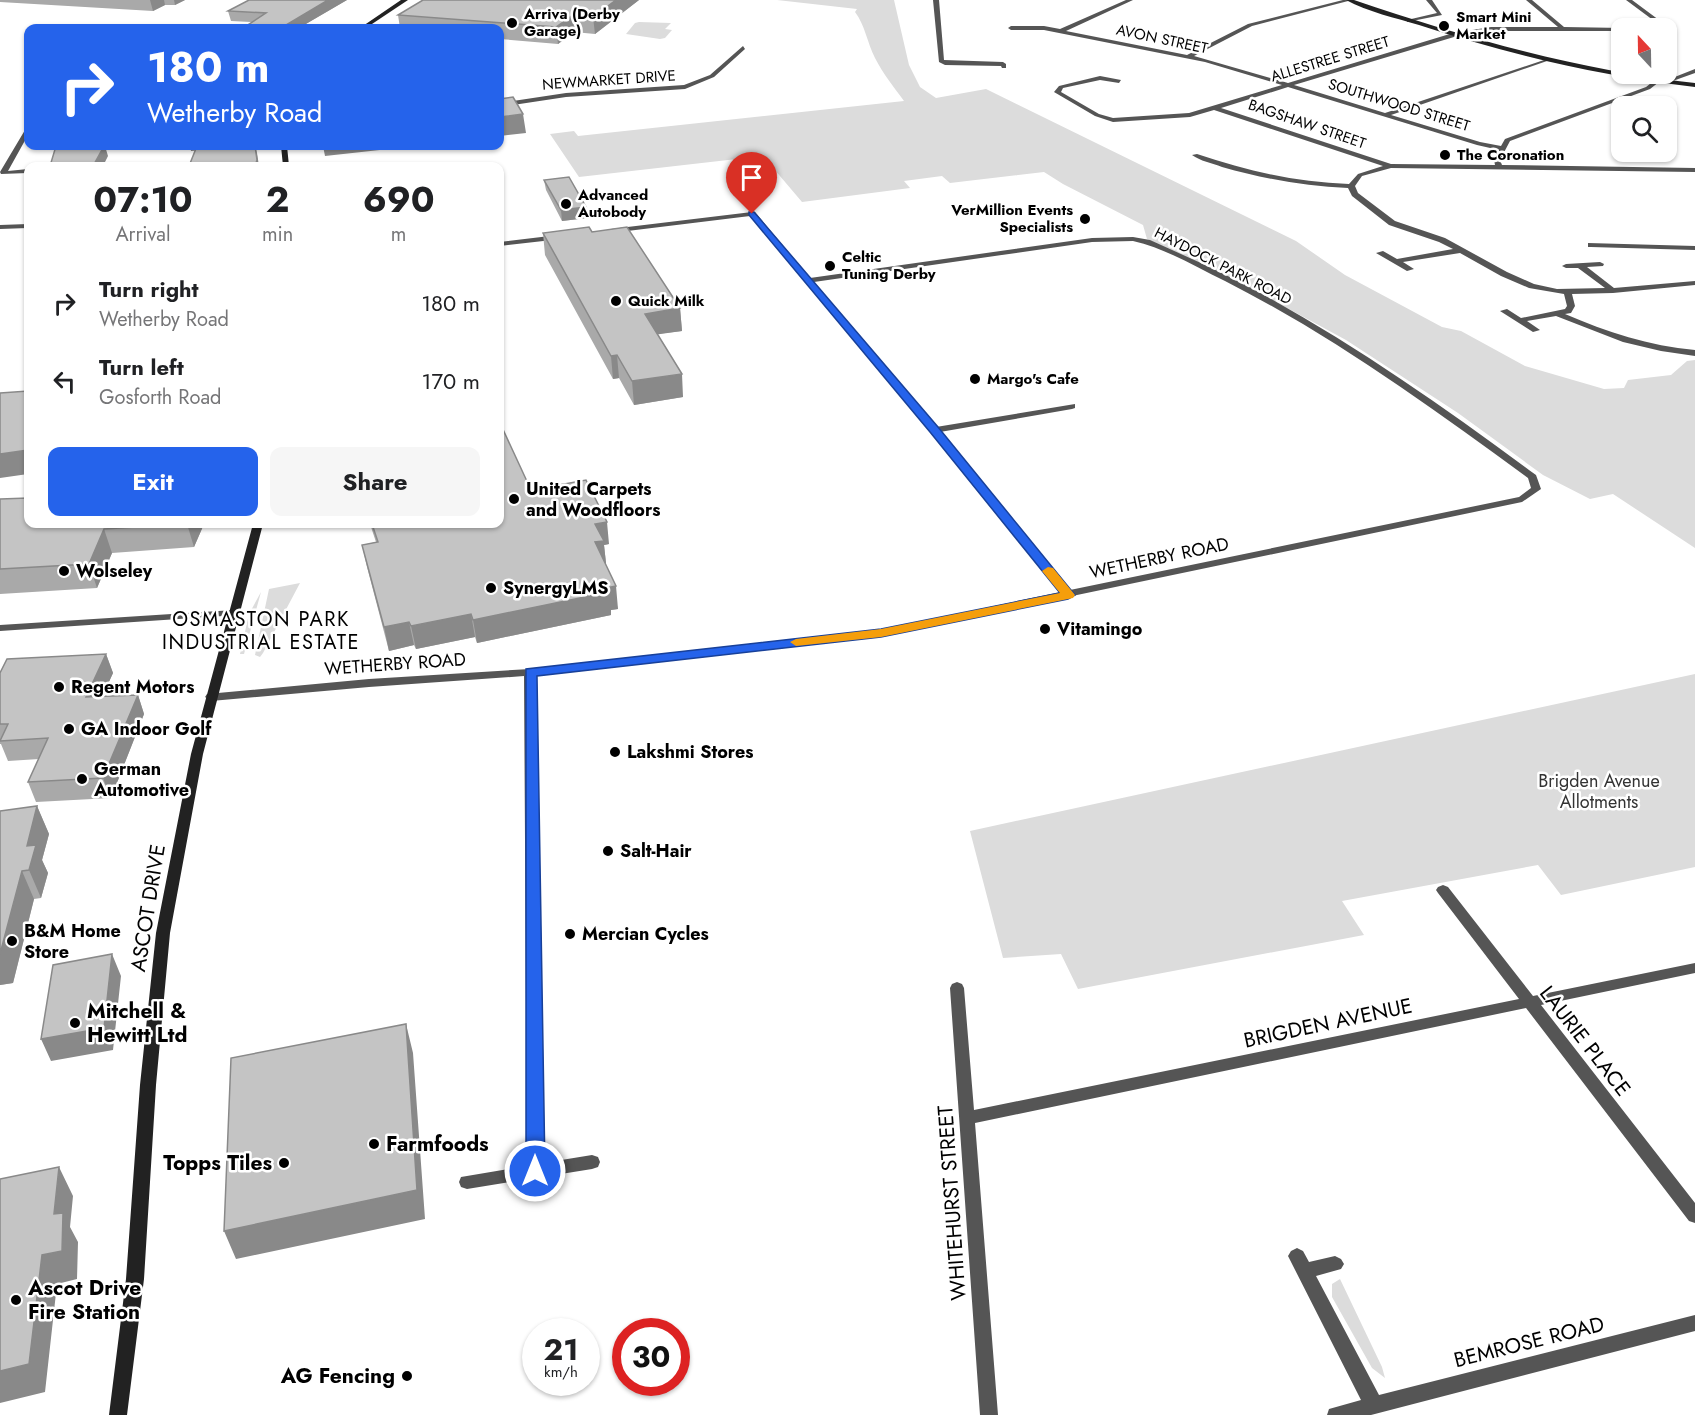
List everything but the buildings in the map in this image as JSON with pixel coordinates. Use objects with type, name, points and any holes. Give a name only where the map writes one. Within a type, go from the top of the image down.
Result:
[{"type":"street","points":[[369,24],[405,0]]},
{"type":"street","points":[[936,0],[941,60],[945,63],[1003,64],[1004,67]]},
{"type":"street","points":[[1061,31],[1130,0]]},
{"type":"street","points":[[1189,56],[1250,25],[1349,0],[1453,35],[1545,60],[1611,72]]},
{"type":"street","points":[[1409,21],[1440,14],[1429,0]]},
{"type":"street","points":[[1529,0],[1562,28]]},
{"type":"street","points":[[1629,0],[1653,18]]},
{"type":"street","name":"AVON STREET","points":[[1011,28],[1026,26],[1061,31],[1189,56],[1289,85]]},
{"type":"street","name":"ALLESTREE STREET","points":[[1100,78],[1066,85],[1057,92],[1102,117],[1119,120],[1185,116],[1453,35],[1491,28],[1611,29]]},
{"type":"street","name":"NEWMARKET DRIVE","points":[[504,104],[577,94],[685,87],[712,76],[743,48]]},
{"type":"street","points":[[1385,115],[1545,60]]},
{"type":"street","points":[[1677,76],[1695,71]]},
{"type":"street","points":[[1088,74],[1119,81]]},
{"type":"street","points":[[1499,167],[1497,160],[1500,148],[1507,140],[1655,84]]},
{"type":"street","name":"SOUTHWOOD STREET","points":[[1289,85],[1479,144],[1500,148]]},
{"type":"street","points":[[1691,85],[1695,90]]},
{"type":"street","name":"BAGSHAW STREET","points":[[1215,108],[1391,166]]},
{"type":"street","points":[[24,137],[3,173],[24,171]]},
{"type":"street","points":[[1195,155],[1224,166],[1293,184],[1351,186]]},
{"type":"street","points":[[1351,186],[1355,179],[1365,173],[1391,166],[1695,170]]},
{"type":"street","points":[[1351,186],[1356,194],[1392,223],[1442,240],[1524,283],[1568,292],[1612,291],[1695,283]]},
{"type":"street","points":[[597,232],[752,214],[934,430],[1068,595]]},
{"type":"street","points":[[0,227],[24,226]]},
{"type":"street","points":[[504,244],[565,236]]},
{"type":"street","name":"HAYDOCK PARK ROAD","points":[[807,281],[1092,240],[1132,239],[1147,242],[1230,282],[1339,342],[1446,412],[1533,477],[1536,489]]},
{"type":"street","points":[[1591,244],[1695,248]]},
{"type":"street","points":[[1611,245],[1617,254]]},
{"type":"street","points":[[1397,261],[1462,250]]},
{"type":"street","points":[[1380,253],[1410,269]]},
{"type":"street","points":[[1566,266],[1600,264]]},
{"type":"street","points":[[1581,266],[1612,291]]},
{"type":"street","points":[[1560,315],[1571,306],[1568,292]]},
{"type":"street","points":[[1504,311],[1536,330]]},
{"type":"street","points":[[1521,320],[1560,315],[1601,331],[1666,349],[1695,353]]},
{"type":"street","points":[[1662,360],[1666,349]]},
{"type":"street","points":[[934,430],[1072,406]]},
{"type":"street","name":"WETHERBY ROAD","points":[[211,697],[369,682],[530,672],[881,633],[1522,498],[1536,489]]},
{"type":"street","name":"ASCOT DRIVE","points":[[118,1415],[135,1279],[148,1085],[163,933],[182,824],[211,697],[257,528]]},
{"type":"street","points":[[0,628],[234,613]]},
{"type":"street","points":[[530,672],[535,1171]]},
{"type":"street","name":"LAURIE PLACE","points":[[1443,891],[1695,1216]]},
{"type":"street","name":"BRIGDEN AVENUE","points":[[969,1118],[1695,968]]},
{"type":"street","name":"WHITEHURST STREET","points":[[957,988],[969,1118],[989,1415]]},
{"type":"street","points":[[466,1182],[592,1162]]},
{"type":"street","points":[[1335,1264],[1301,1264],[1374,1405]]},
{"type":"street","name":"BEMROSE ROAD","points":[[1336,1415],[1695,1323]]},
{"type":"green space","points":[[777,0],[894,0],[909,65],[920,87],[936,98],[986,89],[1296,241],[1345,275],[1442,327],[1461,331],[1525,366],[1604,389],[1624,388],[1628,380],[1671,375],[1687,361],[1695,360],[1695,548],[1613,494],[1590,499],[1543,475],[1458,413],[1346,340],[1241,283],[1147,239],[1143,225],[1044,172],[950,183],[942,176],[904,181],[910,188],[802,202],[763,156],[579,177],[550,134],[574,131],[578,136],[904,101],[875,58],[855,12],[857,9]]},
{"type":"green space","points":[[635,23],[671,23],[665,29],[672,30],[665,38],[660,39],[626,34]]},
{"type":"green space","points":[[300,583],[263,653],[260,657],[255,655],[269,589]]},
{"type":"green space","points":[[261,592],[244,654],[240,654],[249,614]]},
{"type":"green space","name":"Brigden Avenue Allotments","points":[[1695,674],[1695,867],[1561,895],[1538,865],[1342,901],[1364,935],[1078,989],[1061,954],[1003,958],[970,831]]},
{"type":"green space","points":[[1340,1279],[1382,1367],[1385,1378],[1372,1368],[1332,1297],[1332,1284]]},
{"type":"slow traffic","points":[[796,642],[881,633],[1068,595],[1048,571]]},
{"type":"place","name":"Arriva (Derby Garage)","points":[[512,23]]},
{"type":"place","name":"Smart Mini Market","points":[[1444,26]]},
{"type":"place","name":"The Coronation","points":[[1445,155]]},
{"type":"place","name":"Advanced Autobody","points":[[566,204]]},
{"type":"place","name":"VerMillion Events Specialists","points":[[1085,219]]},
{"type":"place","name":"Celtic Tuning Derby","points":[[830,266]]},
{"type":"place","name":"Quick Milk","points":[[616,301]]},
{"type":"place","name":"Margo's Cafe","points":[[975,379]]},
{"type":"place","name":"United Carpets and Woodfloors","points":[[514,499]]},
{"type":"place","name":"Wolseley","points":[[64,571]]},
{"type":"place","name":"SynergyLMS","points":[[491,588]]},
{"type":"place","name":"Vitamingo","points":[[1045,629]]},
{"type":"place","name":"Regent Motors","points":[[59,687]]},
{"type":"place","name":"GA Indoor Golf","points":[[69,729]]},
{"type":"place","name":"Lakshmi Stores","points":[[615,752]]},
{"type":"place","name":"German Automotive","points":[[82,779]]},
{"type":"place","name":"Salt-Hair","points":[[608,851]]},
{"type":"place","name":"Mercian Cycles","points":[[570,934]]},
{"type":"place","name":"B&M Home Store","points":[[12,941]]},
{"type":"place","name":"Mitchell & Hewitt Ltd","points":[[75,1023]]},
{"type":"place","name":"Farmfoods","points":[[374,1144]]},
{"type":"place","name":"Topps Tiles","points":[[284,1163]]},
{"type":"place","name":"Ascot Drive Fire Station","points":[[16,1300]]},
{"type":"place","name":"AG Fencing","points":[[407,1376]]},
{"type":"district","name":"OSMASTON PARK INDUSTRIAL ESTATE","points":[[261,630]]},
{"type":"route","points":[[535,1171],[530,672],[881,633],[1068,595],[934,430],[752,214]]}]
